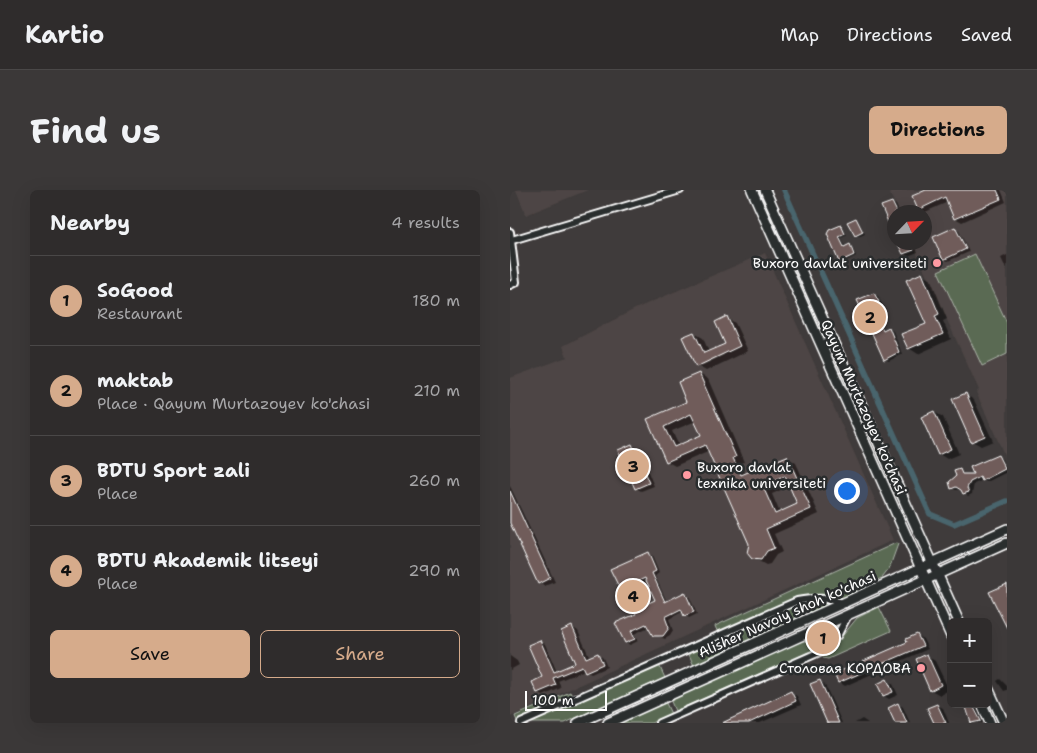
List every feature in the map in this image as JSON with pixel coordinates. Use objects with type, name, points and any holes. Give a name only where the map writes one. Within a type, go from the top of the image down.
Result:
[{"type":"street","points":[[512,240],[680,190]]},
{"type":"street","name":"Qayum Murtazoyev ko'chasi","points":[[752,190],[947,627]]},
{"type":"street","points":[[756,199],[766,192]]},
{"type":"street","name":"Qayum Murtazoyev ko'chasi","points":[[766,192],[940,575],[957,618]]},
{"type":"street","points":[[764,217],[775,212]]},
{"type":"street","points":[[510,232],[516,282],[510,285]]},
{"type":"street","name":"Alisher Navoiy shoh ko'chasi","points":[[578,723],[1007,529]]},
{"type":"street","name":"Alisher Navoiy shoh ko'chasi","points":[[608,723],[927,581],[1007,543]]},
{"type":"street","points":[[521,723],[797,601],[818,598],[834,599],[844,604]]},
{"type":"street","points":[[659,723],[822,651],[837,636],[847,617]]},
{"type":"street","points":[[992,697],[1004,723]]},
{"type":"street","points":[[984,708],[990,723]]},
{"type":"shaded area","points":[[516,190],[588,190],[526,215]]},
{"type":"shaded area","points":[[888,190],[1007,190],[1007,461],[976,392],[979,390],[915,250],[932,250],[932,205],[896,205]]},
{"type":"shaded area","name":"Buxoro davlat texnika universiteti","points":[[765,253],[893,540],[510,717],[510,378],[567,357],[563,346],[637,308]]},
{"type":"green space","points":[[975,254],[1007,323],[1007,354],[982,366],[938,271]]},
{"type":"green space","points":[[896,543],[898,544],[889,569],[883,577],[845,598],[803,596],[718,633],[715,626]]},
{"type":"green space","points":[[813,601],[836,602],[813,613],[806,610],[796,615],[795,622],[694,666],[688,652],[801,603]]},
{"type":"green space","points":[[879,607],[891,631],[828,659],[823,658],[822,653],[835,645],[857,618]]},
{"type":"green space","points":[[843,623],[839,631],[824,645],[675,711],[670,699],[800,641],[820,638]]},
{"type":"green space","points":[[659,665],[665,678],[565,723],[527,723]]},
{"type":"green space","points":[[570,692],[572,696],[517,721],[515,716]]},
{"type":"green space","points":[[665,701],[671,714],[651,723],[616,723]]},
{"type":"building","points":[[926,190],[997,190],[1001,199],[954,219],[945,197],[928,205],[916,205],[912,196]]},
{"type":"building","points":[[892,202],[894,205],[887,205],[887,220],[881,206]]},
{"type":"building","points":[[856,218],[863,232],[855,236],[847,222]]},
{"type":"building","points":[[841,225],[845,234],[839,237],[844,247],[850,244],[854,255],[839,262],[827,234],[829,230]]},
{"type":"building","points":[[955,227],[966,249],[943,260],[933,237]]},
{"type":"building","points":[[901,250],[914,250],[903,254]]},
{"type":"building","points":[[922,273],[939,314],[935,316],[943,334],[908,349],[901,334],[926,324],[906,280]]},
{"type":"building","points":[[874,293],[879,302],[871,306],[883,330],[889,327],[899,352],[884,360],[857,300]]},
{"type":"building","points":[[727,316],[740,346],[696,367],[682,337],[694,332],[704,353],[725,344],[715,322]]},
{"type":"building","points":[[699,373],[736,457],[733,458],[741,475],[787,456],[811,509],[766,529],[774,548],[767,551],[761,560],[752,559],[747,553],[749,544],[705,445],[666,462],[647,419],[686,402],[678,382]],"holes":[[[691,414],[701,435],[674,447],[664,427]],[[785,476],[797,504],[775,514],[764,489],[773,485],[772,482]]]},
{"type":"building","points":[[966,393],[985,436],[971,442],[952,399]]},
{"type":"building","points":[[934,411],[951,449],[938,455],[921,417]]},
{"type":"building","points":[[632,444],[649,483],[635,489],[618,450]]},
{"type":"building","points":[[998,455],[1005,469],[982,481],[980,477],[970,482],[967,488],[969,492],[963,494],[956,487],[951,489],[949,482],[956,476],[954,471],[960,469],[962,474],[973,474],[970,467]]},
{"type":"building","points":[[510,491],[550,578],[538,584],[510,523]]},
{"type":"building","points":[[648,552],[656,571],[652,573],[665,602],[685,592],[694,612],[684,616],[681,609],[665,617],[669,628],[663,636],[653,636],[646,624],[631,631],[635,639],[625,643],[615,623],[636,614],[623,586],[619,587],[610,569]],"holes":[[[645,578],[655,600],[642,606],[632,584]]]},
{"type":"building","points":[[1007,584],[1007,628],[989,592]]},
{"type":"building","points":[[572,626],[586,658],[598,653],[603,664],[585,672],[582,666],[553,678],[556,685],[537,693],[532,682],[542,677],[528,645],[540,640],[554,672],[575,663],[561,631]]},
{"type":"building","points":[[917,634],[923,646],[838,683],[834,674],[907,642],[906,639]]},
{"type":"building","points":[[927,654],[941,685],[930,691],[916,659]]},
{"type":"building","points":[[887,679],[893,692],[883,696],[877,684]]},
{"type":"building","points":[[820,680],[839,723],[827,723],[810,684]]},
{"type":"building","points":[[791,691],[796,701],[749,723],[722,723]]},
{"type":"building","points":[[898,703],[907,723],[895,723],[888,708]]},
{"type":"building","points":[[937,704],[946,723],[934,723],[927,708]]},
{"type":"building","points":[[966,708],[974,708],[981,721],[971,723]]},
{"type":"waterway","points":[[784,190],[930,514],[954,524],[1007,501]]},
{"type":"place","name":"Buxoro davlat universiteti","points":[[937,263]]},
{"type":"place","name":"maktab","points":[[870,317]]},
{"type":"place","name":"BDTU Sport zali","points":[[633,466]]},
{"type":"place","name":"Buxoro davlat texnika universiteti","points":[[687,475]]},
{"type":"place","name":"BDTU Akademik litseyi","points":[[633,596]]},
{"type":"place","name":"SoGood","points":[[823,638]]},
{"type":"place","name":"Столовая КОРДОВА","points":[[921,668]]}]
